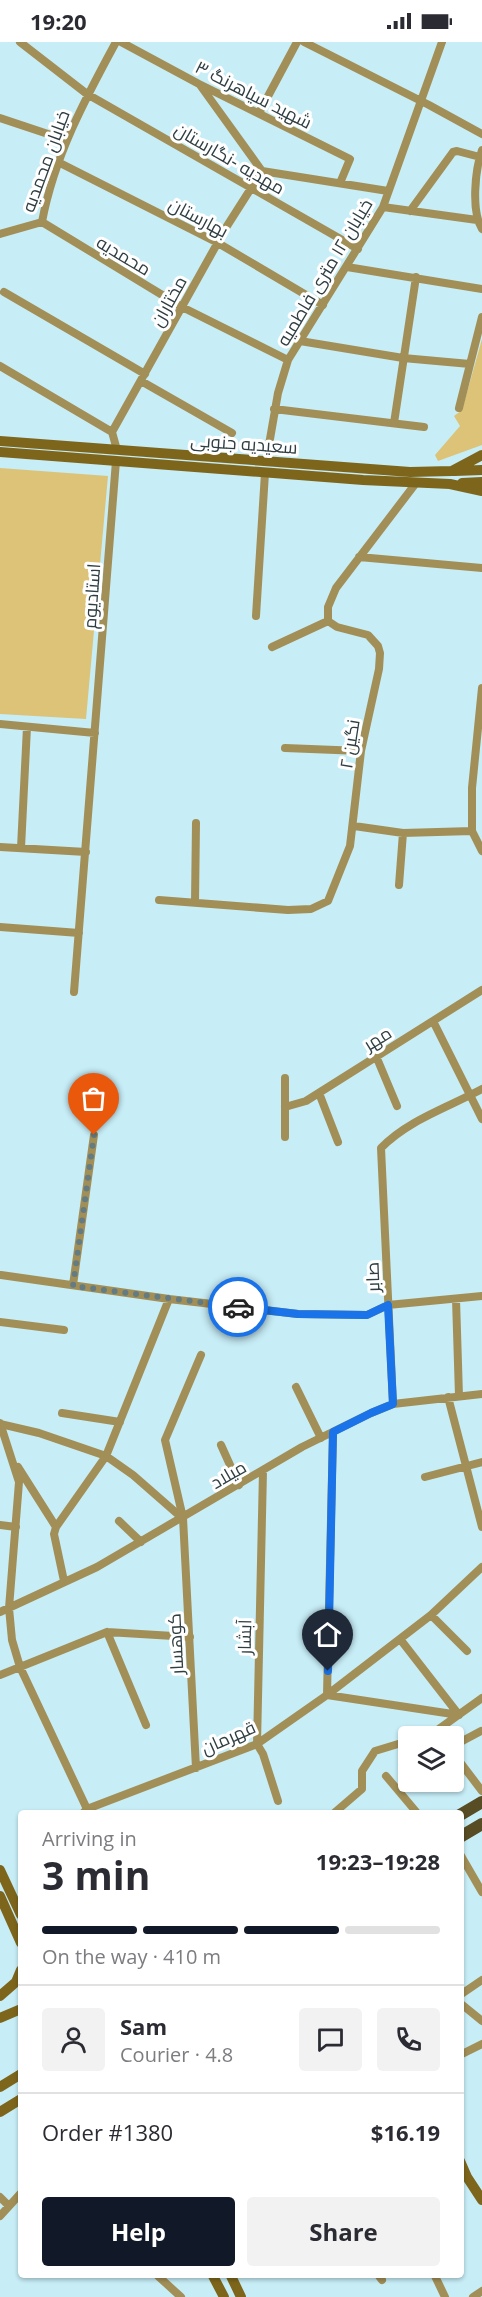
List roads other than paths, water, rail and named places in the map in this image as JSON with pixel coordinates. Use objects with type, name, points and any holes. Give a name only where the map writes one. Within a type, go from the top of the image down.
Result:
[{"type":"main road","name":"سعیدیه جنوبی","points":[[0,441],[117,455],[265,467],[416,483],[450,484],[482,491]]},
{"type":"main road","name":"سعیدیه جنوبی","points":[[0,452],[117,455]]},
{"type":"main road","name":"سعیدیه جنوبی","points":[[265,467],[410,472],[452,471],[482,455]]},
{"type":"main road","points":[[452,471],[482,470]]},
{"type":"main road","points":[[450,484],[482,482]]},
{"type":"main road","points":[[464,1813],[482,1802]]},
{"type":"main road","points":[[464,1835],[482,1824]]},
{"type":"main road","points":[[0,1870],[18,1909]]},
{"type":"main road","points":[[11,1894],[18,1928]]},
{"type":"main road","points":[[0,1996],[16,1982],[18,1977]]},
{"type":"main road","points":[[0,2002],[3,2016],[18,2010]]},
{"type":"main road","points":[[0,2087],[18,2076]]},
{"type":"main road","points":[[0,2112],[18,2101]]},
{"type":"main road","points":[[464,2170],[482,2200]]},
{"type":"main road","points":[[214,2278],[224,2297]]},
{"type":"main road","points":[[232,2278],[242,2297]]},
{"type":"street","name":"مهدیه -نگارستان","points":[[20,42],[87,94],[358,249]]},
{"type":"street","name":"خیابان محمدیه","points":[[0,234],[42,222],[47,195],[66,140],[87,94],[119,42]]},
{"type":"street","name":"شهید سیاهرنگ ۳","points":[[119,42],[350,159],[340,183]]},
{"type":"street","points":[[259,113],[297,42]]},
{"type":"street","points":[[304,42],[482,134]]},
{"type":"street","name":"خیابان ۱۲ متری فاطمیه","points":[[256,616],[265,467],[274,408],[288,360],[383,207],[442,42]]},
{"type":"street","points":[[199,84],[262,171],[388,191]]},
{"type":"street","points":[[0,118],[66,140]]},
{"type":"street","points":[[410,211],[453,152],[481,154],[476,192],[477,220],[482,229]]},
{"type":"street","name":"بهارستان","points":[[58,162],[218,243],[323,305]]},
{"type":"street","name":"مختاران","points":[[112,432],[218,243],[262,171]]},
{"type":"street","points":[[383,207],[477,220]]},
{"type":"street","name":"محمدیه","points":[[42,222],[182,307],[288,360]]},
{"type":"street","points":[[347,267],[482,289]]},
{"type":"street","points":[[394,423],[416,277]]},
{"type":"street","points":[[4,292],[232,433]]},
{"type":"street","points":[[459,408],[482,317]]},
{"type":"street","points":[[300,340],[403,358],[470,364]]},
{"type":"street","points":[[0,366],[112,432],[117,455]]},
{"type":"street","points":[[274,408],[424,427]]},
{"type":"street","name":"استادیوم","points":[[74,992],[117,455]]},
{"type":"street","points":[[272,647],[328,621],[327,608],[332,596],[416,483]]},
{"type":"street","points":[[359,557],[480,567]]},
{"type":"street","name":"نگین ۲","points":[[195,902],[288,910],[311,909],[328,901],[350,846],[361,751],[379,669],[378,646],[374,639],[368,635],[337,627],[328,621]]},
{"type":"street","points":[[482,688],[472,788],[472,831],[482,851]]},
{"type":"street","points":[[0,724],[95,733]]},
{"type":"street","points":[[21,848],[27,727]]},
{"type":"street","points":[[285,748],[361,751]]},
{"type":"street","points":[[159,900],[195,902],[196,823]]},
{"type":"street","points":[[354,826],[403,833],[472,831]]},
{"type":"street","points":[[399,885],[403,833]]},
{"type":"street","points":[[0,847],[86,852]]},
{"type":"street","points":[[0,927],[79,933]]},
{"type":"street","name":"مهر","points":[[285,1107],[306,1101],[482,990]]},
{"type":"street","points":[[433,1021],[482,1119]]},
{"type":"street","points":[[376,1056],[397,1106]]},
{"type":"street","points":[[285,1078],[285,1137]]},
{"type":"street","points":[[471,1095],[482,1089]]},
{"type":"street","points":[[319,1093],[338,1142]]},
{"type":"street","name":"صابر","points":[[393,1404],[381,1148],[405,1128],[471,1095]]},
{"type":"street","points":[[73,1286],[94,1135]]},
{"type":"street","points":[[1,1275],[169,1299],[298,1314],[367,1315],[388,1305],[482,1296]]},
{"type":"street","points":[[64,1581],[54,1533],[56,1527],[106,1456],[169,1299]]},
{"type":"street","points":[[456,1299],[459,1396]]},
{"type":"street","points":[[0,1322],[64,1330]]},
{"type":"street","name":"کوهسار","points":[[196,1768],[183,1518],[165,1440],[201,1355]]},
{"type":"street","points":[[296,1387],[321,1438]]},
{"type":"street","name":"میلاد","points":[[0,1612],[97,1567],[321,1438],[371,1413],[393,1404],[482,1394]]},
{"type":"street","points":[[448,1397],[482,1527]]},
{"type":"street","points":[[62,1413],[120,1422]]},
{"type":"street","points":[[0,1424],[39,1433],[106,1456],[133,1475],[183,1518]]},
{"type":"street","points":[[0,1424],[19,1482],[9,1608],[12,1640],[20,1667],[84,1810]]},
{"type":"street","points":[[333,1432],[327,1695],[459,1715]]},
{"type":"street","points":[[221,1445],[239,1485]]},
{"type":"street","points":[[12,1457],[56,1527]]},
{"type":"street","points":[[424,1477],[482,1462]]},
{"type":"street","name":"آبشار","points":[[263,1471],[257,1744],[278,1801]]},
{"type":"street","points":[[119,1521],[141,1542]]},
{"type":"street","points":[[0,1525],[15,1527]]},
{"type":"street","name":"قهرمان","points":[[87,1810],[257,1744],[327,1695],[431,1615],[482,1567]]},
{"type":"street","points":[[431,1615],[467,1651]]},
{"type":"street","points":[[107,1632],[146,1725]]},
{"type":"street","points":[[0,1675],[107,1632],[190,1637]]},
{"type":"street","points":[[400,1639],[459,1715]]},
{"type":"street","points":[[447,1726],[482,1698]]},
{"type":"street","points":[[464,1740],[481,1731]]},
{"type":"street","points":[[338,1810],[362,1789],[362,1772],[375,1751],[398,1744]]},
{"type":"street","points":[[464,1767],[482,1791]]},
{"type":"street","points":[[386,1776],[415,1810]]},
{"type":"street","points":[[464,1861],[482,1892]]},
{"type":"street","points":[[464,1992],[482,1980]]},
{"type":"street","points":[[464,2006],[482,2021]]},
{"type":"street","points":[[464,2053],[482,2044]]},
{"type":"street","points":[[0,2216],[18,2196]]},
{"type":"street","points":[[0,2197],[9,2206]]},
{"type":"street","points":[[160,2278],[181,2297]]},
{"type":"street","points":[[436,2278],[445,2297]]},
{"type":"street","points":[[473,2297],[482,2291]]}]
